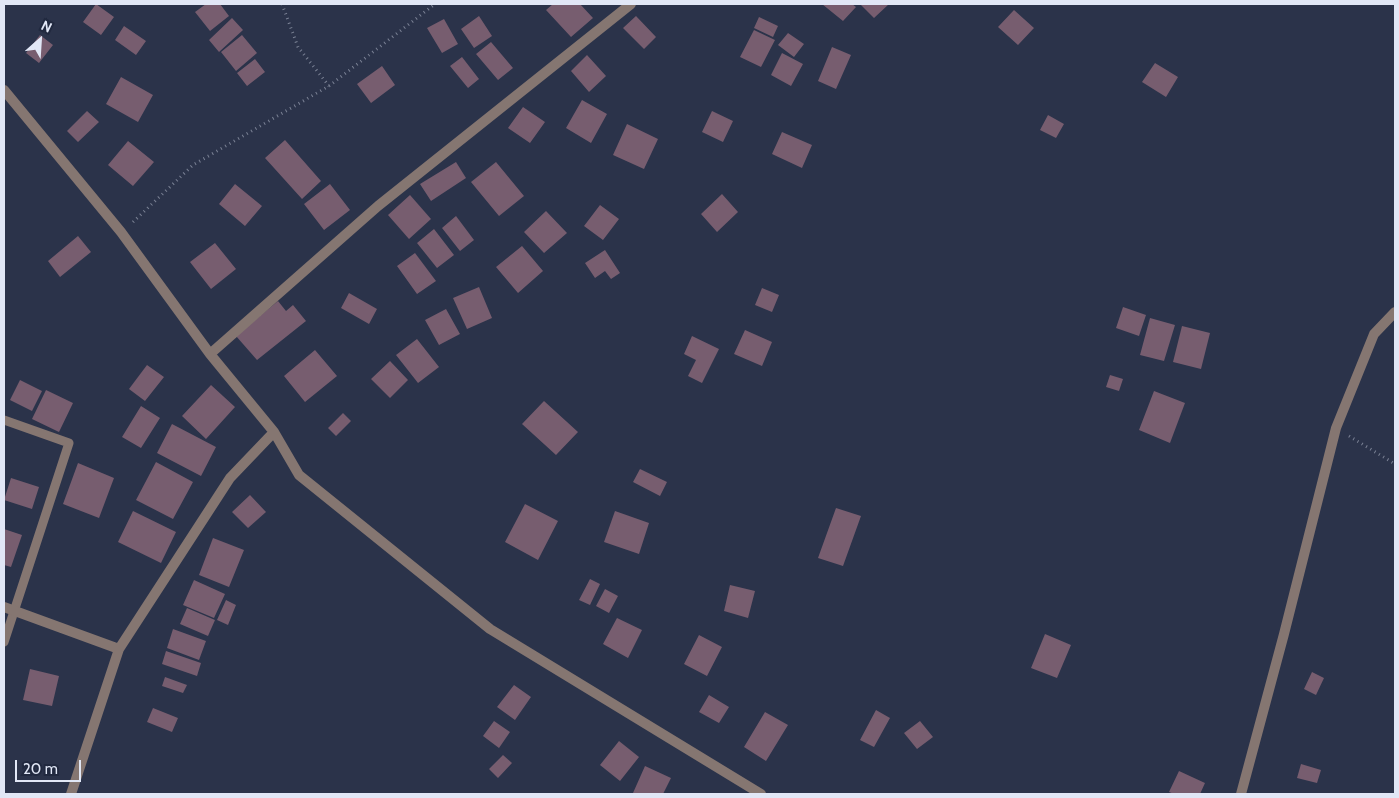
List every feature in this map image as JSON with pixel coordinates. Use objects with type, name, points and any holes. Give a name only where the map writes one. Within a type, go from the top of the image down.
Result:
[{"type":"street","points":[[210,354],[378,206],[631,4]]},
{"type":"street","points":[[4,90],[121,232],[210,354],[274,432],[299,475],[490,629],[761,794]]},
{"type":"street","points":[[1241,794],[1336,428],[1374,334],[1395,312]]},
{"type":"street","points":[[71,794],[119,649],[230,478],[274,432]]},
{"type":"street","points":[[4,607],[119,649]]},
{"type":"lane","points":[[4,420],[69,442],[4,642]]},
{"type":"path","points":[[282,4],[298,47],[329,86]]},
{"type":"path","points":[[121,232],[194,165],[329,86],[435,4]]},
{"type":"path","points":[[1336,428],[1395,464]]},
{"type":"building","points":[[96,4],[114,17],[101,35],[83,22]]},
{"type":"building","points":[[206,4],[220,4],[229,16],[210,31],[195,12]]},
{"type":"building","points":[[553,4],[580,4],[593,18],[571,37],[546,10]]},
{"type":"building","points":[[822,4],[852,4],[856,7],[843,21]]},
{"type":"building","points":[[860,4],[889,4],[874,18]]},
{"type":"building","points":[[1014,10],[1034,28],[1018,45],[998,27]]},
{"type":"building","points":[[479,16],[492,36],[474,48],[461,29]]},
{"type":"building","points":[[636,16],[656,37],[644,49],[623,28]]},
{"type":"building","points":[[759,17],[778,26],[773,37],[754,28]]},
{"type":"building","points":[[232,18],[243,30],[219,52],[209,40]]},
{"type":"building","points":[[444,19],[458,44],[442,53],[427,28]]},
{"type":"building","points":[[124,26],[146,41],[136,55],[115,40]]},
{"type":"building","points":[[754,30],[775,40],[761,67],[740,57]]},
{"type":"building","points":[[788,33],[804,44],[794,57],[778,45]]},
{"type":"building","points":[[40,35],[53,45],[39,63],[26,53]]},
{"type":"building","points":[[242,35],[257,53],[236,71],[221,52]]},
{"type":"building","points":[[491,42],[513,68],[498,80],[476,54]]},
{"type":"building","points":[[832,47],[851,55],[836,89],[818,81]]},
{"type":"building","points":[[782,53],[803,64],[791,86],[771,75]]},
{"type":"building","points":[[587,55],[606,76],[589,92],[571,71]]},
{"type":"building","points":[[462,57],[479,79],[468,88],[450,66]]},
{"type":"building","points":[[255,59],[265,72],[247,86],[237,73]]},
{"type":"building","points":[[1155,63],[1178,77],[1166,97],[1142,82]]},
{"type":"building","points":[[382,66],[395,85],[371,103],[357,84]]},
{"type":"building","points":[[121,77],[153,95],[138,122],[106,104]]},
{"type":"building","points":[[582,100],[607,114],[591,143],[566,128]]},
{"type":"building","points":[[523,107],[545,122],[530,143],[508,128]]},
{"type":"building","points":[[87,111],[99,122],[78,142],[67,131]]},
{"type":"building","points":[[712,111],[733,121],[723,142],[702,132]]},
{"type":"building","points":[[1048,115],[1064,124],[1056,138],[1040,130]]},
{"type":"building","points":[[627,124],[658,139],[644,169],[613,155]]},
{"type":"building","points":[[782,132],[812,145],[802,168],[772,154]]},
{"type":"building","points":[[285,140],[321,181],[302,199],[265,158]]},
{"type":"building","points":[[128,141],[154,162],[133,186],[108,165]]},
{"type":"building","points":[[456,162],[466,178],[431,201],[420,184]]},
{"type":"building","points":[[496,162],[524,196],[499,216],[471,182]]},
{"type":"building","points":[[235,184],[262,206],[245,226],[219,204]]},
{"type":"building","points":[[330,184],[350,210],[324,230],[304,204]]},
{"type":"building","points":[[722,194],[738,212],[717,232],[701,214]]},
{"type":"building","points":[[410,195],[431,219],[409,239],[388,215]]},
{"type":"building","points":[[600,205],[619,219],[603,240],[584,226]]},
{"type":"building","points":[[546,211],[567,233],[544,253],[524,232]]},
{"type":"building","points":[[456,216],[474,240],[460,251],[442,228]]},
{"type":"building","points":[[434,229],[454,255],[437,268],[417,243]]},
{"type":"building","points":[[78,236],[91,252],[60,277],[48,261]]},
{"type":"building","points":[[215,243],[236,269],[211,289],[190,262]]},
{"type":"building","points":[[522,246],[543,271],[518,293],[496,267]]},
{"type":"building","points":[[605,250],[620,273],[611,279],[605,271],[595,278],[585,263]]},
{"type":"building","points":[[415,253],[436,281],[417,294],[397,266]]},
{"type":"building","points":[[479,287],[492,318],[467,329],[453,298]]},
{"type":"building","points":[[762,288],[779,295],[772,312],[755,305]]},
{"type":"building","points":[[349,293],[377,309],[369,324],[341,308]]},
{"type":"building","points":[[278,301],[286,311],[293,305],[306,321],[257,360],[236,336]]},
{"type":"building","points":[[1123,307],[1146,315],[1139,336],[1116,328]]},
{"type":"building","points":[[446,309],[460,334],[439,345],[425,320]]},
{"type":"building","points":[[1150,318],[1175,325],[1164,361],[1140,355]]},
{"type":"building","points":[[1182,326],[1210,333],[1201,369],[1173,362]]},
{"type":"building","points":[[745,330],[772,342],[762,366],[734,354]]},
{"type":"building","points":[[692,336],[719,349],[702,383],[688,376],[696,360],[684,354]]},
{"type":"building","points":[[417,339],[439,367],[418,383],[396,355]]},
{"type":"building","points":[[315,350],[337,376],[305,402],[284,376]]},
{"type":"building","points":[[390,361],[408,380],[390,398],[371,379]]},
{"type":"building","points":[[147,365],[164,377],[145,401],[129,389]]},
{"type":"building","points":[[1110,375],[1123,379],[1119,391],[1106,387]]},
{"type":"building","points":[[20,380],[42,391],[32,411],[10,400]]},
{"type":"building","points":[[211,385],[235,407],[206,439],[182,416]]},
{"type":"building","points":[[46,390],[73,403],[59,432],[32,419]]},
{"type":"building","points":[[1154,391],[1185,403],[1170,443],[1139,430]]},
{"type":"building","points":[[544,401],[578,432],[556,455],[522,424]]},
{"type":"building","points":[[141,406],[160,418],[141,448],[122,437]]},
{"type":"building","points":[[343,413],[351,421],[336,436],[328,428]]},
{"type":"building","points":[[172,424],[216,447],[201,476],[157,453]]},
{"type":"building","points":[[156,462],[193,482],[173,519],[136,500]]},
{"type":"building","points":[[78,463],[114,478],[99,518],[63,504]]},
{"type":"building","points":[[640,469],[667,482],[660,496],[633,482]]},
{"type":"building","points":[[11,478],[39,487],[32,509],[4,500]]},
{"type":"building","points":[[250,495],[266,512],[248,528],[232,512]]},
{"type":"building","points":[[525,504],[558,521],[538,560],[505,542]]},
{"type":"building","points":[[836,508],[861,516],[843,566],[818,558]]},
{"type":"building","points":[[133,511],[176,532],[161,563],[118,542]]},
{"type":"building","points":[[615,511],[649,523],[639,554],[604,542]]},
{"type":"building","points":[[4,529],[22,535],[11,567],[4,565]]},
{"type":"building","points":[[213,538],[244,550],[229,587],[199,575]]},
{"type":"building","points":[[590,579],[600,584],[590,605],[579,600]]},
{"type":"building","points":[[194,580],[225,594],[214,618],[183,605]]},
{"type":"building","points":[[730,585],[755,591],[748,618],[724,611]]},
{"type":"building","points":[[605,589],[618,596],[609,613],[596,606]]},
{"type":"building","points":[[226,600],[236,605],[228,625],[217,620]]},
{"type":"building","points":[[187,608],[215,620],[208,636],[180,624]]},
{"type":"building","points":[[617,618],[642,630],[628,658],[603,644]]},
{"type":"building","points":[[173,629],[206,641],[199,660],[167,648]]},
{"type":"building","points":[[1045,634],[1071,645],[1057,678],[1031,668]]},
{"type":"building","points":[[699,635],[722,647],[707,676],[684,664]]},
{"type":"building","points":[[166,651],[201,663],[197,676],[162,664]]},
{"type":"building","points":[[30,669],[59,676],[52,706],[23,700]]},
{"type":"building","points":[[1312,672],[1324,678],[1316,695],[1304,689]]},
{"type":"building","points":[[165,677],[187,685],[183,693],[162,686]]},
{"type":"building","points":[[514,685],[531,697],[515,720],[497,707]]},
{"type":"building","points":[[709,695],[729,707],[719,723],[699,712]]},
{"type":"building","points":[[153,708],[178,718],[172,732],[147,722]]},
{"type":"building","points":[[876,710],[890,718],[874,747],[860,740]]},
{"type":"building","points":[[765,712],[788,725],[766,761],[744,747]]},
{"type":"building","points":[[494,721],[510,732],[499,748],[483,736]]},
{"type":"building","points":[[920,721],[933,737],[917,749],[904,733]]},
{"type":"building","points":[[619,741],[639,757],[620,781],[600,765]]},
{"type":"building","points":[[503,755],[512,763],[498,778],[489,769]]},
{"type":"building","points":[[1301,764],[1321,770],[1317,783],[1297,778]]},
{"type":"building","points":[[645,766],[671,778],[663,794],[633,793]]},
{"type":"building","points":[[1179,771],[1205,783],[1200,794],[1174,794],[1169,792]]}]
